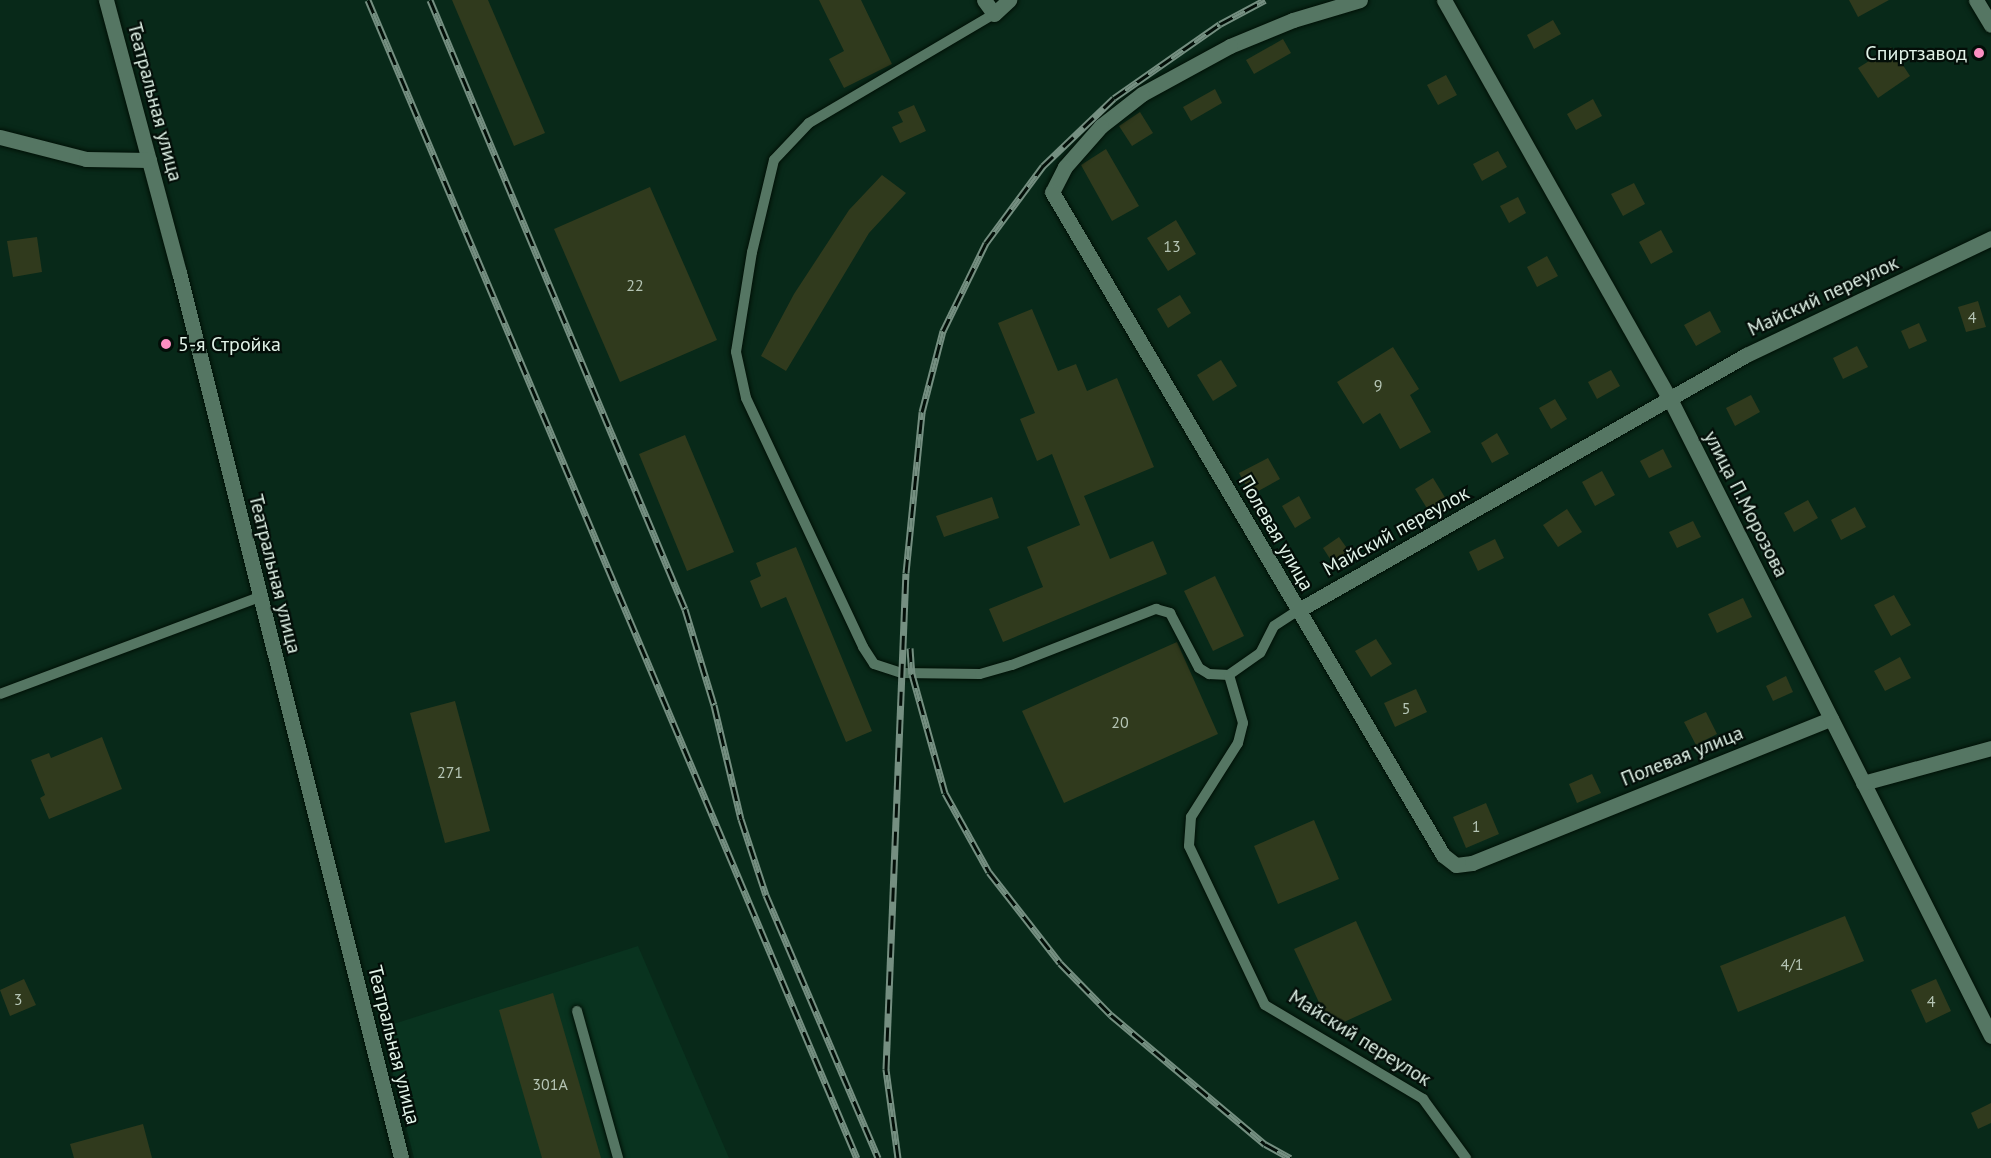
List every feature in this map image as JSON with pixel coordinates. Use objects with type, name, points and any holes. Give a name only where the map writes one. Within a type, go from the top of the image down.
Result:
[{"type":"street","name":"Театральная улица","points":[[106,0],[149,160],[401,1158]]},
{"type":"street","points":[[984,0],[994,14],[1010,0]]},
{"type":"street","name":"Полевая улица","points":[[1360,0],[1293,20],[1230,46],[1142,93],[1101,126],[1065,167],[1052,192],[1297,611],[1443,855],[1456,865],[1472,863],[1831,719]]},
{"type":"street","name":"улица П.Морозова","points":[[1444,0],[1671,401],[1991,1036]]},
{"type":"street","points":[[1976,0],[1991,25]]},
{"type":"street","points":[[0,136],[86,159],[149,160]]},
{"type":"street","name":"Майский переулок","points":[[1297,611],[1671,401],[1746,355],[1991,238]]},
{"type":"street","points":[[1863,783],[1991,748]]},
{"type":"lane","points":[[994,14],[809,123],[774,160],[752,252],[736,352],[746,398],[863,647],[874,664],[890,671],[925,675],[980,674],[1012,665],[1156,609],[1170,613],[1199,668],[1209,674],[1228,675]]},
{"type":"lane","points":[[0,694],[259,597]]},
{"type":"lane","name":"Майский переулок","points":[[1297,611],[1274,626],[1260,653],[1228,675],[1244,723],[1238,743],[1191,817],[1189,846],[1265,1005],[1423,1099],[1466,1158]]},
{"type":"lane","points":[[577,1011],[618,1158]]},
{"type":"shaded area","points":[[638,946],[729,1158],[414,1158],[381,1028]]},
{"type":"building","points":[[452,0],[488,0],[545,133],[514,146]]},
{"type":"building","points":[[819,0],[861,0],[892,64],[844,88],[829,59],[844,51]]},
{"type":"building","points":[[1849,0],[1889,0],[1858,17]]},
{"type":"building","points":[[1553,20],[1561,34],[1534,49],[1527,35]]},
{"type":"building","points":[[1283,39],[1291,53],[1254,74],[1246,60]]},
{"type":"building","points":[[1891,47],[1910,76],[1878,98],[1858,68]]},
{"type":"building","points":[[1446,75],[1457,95],[1438,105],[1427,85]]},
{"type":"building","points":[[1215,89],[1222,103],[1191,121],[1183,107]]},
{"type":"building","points":[[1593,99],[1602,116],[1576,130],[1567,114]]},
{"type":"building","points":[[914,105],[926,131],[900,143],[892,127],[903,122],[898,112]]},
{"type":"building","points":[[1140,112],[1153,133],[1132,146],[1119,126]]},
{"type":"building","points":[[1106,149],[1139,206],[1112,221],[1081,165]]},
{"type":"building","points":[[1498,151],[1507,167],[1482,181],[1473,164]]},
{"type":"building","points":[[882,175],[906,193],[869,233],[786,371],[761,356],[794,294],[849,210]]},
{"type":"building","points":[[1634,183],[1645,204],[1623,216],[1611,194]]},
{"type":"building","points":[[650,187],[717,340],[620,382],[554,229]]},
{"type":"building","points":[[1518,197],[1526,213],[1509,223],[1500,206]]},
{"type":"building","points":[[1176,220],[1196,254],[1168,271],[1147,238]]},
{"type":"building","points":[[1661,230],[1673,252],[1651,264],[1639,242]]},
{"type":"building","points":[[37,237],[42,272],[13,277],[7,241]]},
{"type":"building","points":[[1547,256],[1558,276],[1537,287],[1527,267]]},
{"type":"building","points":[[1180,295],[1191,313],[1168,328],[1157,309]]},
{"type":"building","points":[[1978,301],[1986,327],[1966,332],[1958,307]]},
{"type":"building","points":[[1032,309],[1058,371],[1076,364],[1087,391],[1117,378],[1154,467],[1084,496],[1110,559],[1153,541],[1167,574],[1003,642],[989,609],[1043,587],[1027,547],[1080,525],[1052,454],[1037,461],[1020,419],[1035,413],[998,323]]},
{"type":"building","points":[[1710,311],[1721,332],[1696,346],[1684,325]]},
{"type":"building","points":[[1919,323],[1927,341],[1909,349],[1901,331]]},
{"type":"building","points":[[1857,346],[1868,367],[1843,379],[1833,358]]},
{"type":"building","points":[[1393,347],[1419,389],[1410,395],[1431,432],[1400,449],[1380,413],[1363,424],[1337,382]]},
{"type":"building","points":[[1221,360],[1237,386],[1213,401],[1197,375]]},
{"type":"building","points":[[1611,370],[1620,386],[1597,399],[1588,382]]},
{"type":"building","points":[[1751,395],[1760,412],[1735,426],[1726,408]]},
{"type":"building","points":[[1555,399],[1567,419],[1551,429],[1539,408]]},
{"type":"building","points":[[1497,433],[1509,454],[1492,463],[1481,443]]},
{"type":"building","points":[[685,435],[734,552],[687,571],[639,454]]},
{"type":"building","points":[[1663,449],[1672,467],[1649,478],[1640,461]]},
{"type":"building","points":[[1268,458],[1280,479],[1251,495],[1239,473]]},
{"type":"building","points":[[1602,471],[1615,495],[1595,506],[1582,482]]},
{"type":"building","points":[[1433,478],[1446,499],[1428,510],[1415,489]]},
{"type":"building","points":[[1299,496],[1311,518],[1295,528],[1282,506]]},
{"type":"building","points":[[992,497],[999,518],[944,537],[936,516]]},
{"type":"building","points":[[1808,500],[1818,518],[1794,532],[1784,513]]},
{"type":"building","points":[[1855,507],[1866,527],[1841,540],[1831,520]]},
{"type":"building","points":[[1567,509],[1582,532],[1558,547],[1543,525]]},
{"type":"building","points":[[1693,521],[1701,537],[1677,548],[1669,532]]},
{"type":"building","points":[[1339,537],[1351,554],[1334,565],[1323,548]]},
{"type":"building","points":[[1495,539],[1504,558],[1478,571],[1469,552]]},
{"type":"building","points":[[796,547],[872,731],[846,742],[786,597],[761,608],[750,581],[761,576],[756,563]]},
{"type":"building","points":[[1215,576],[1244,636],[1213,651],[1184,591]]},
{"type":"building","points":[[1894,595],[1911,625],[1891,636],[1874,605]]},
{"type":"building","points":[[1743,598],[1752,617],[1717,633],[1708,614]]},
{"type":"building","points":[[1376,639],[1392,664],[1371,677],[1355,651]]},
{"type":"building","points":[[1177,642],[1218,734],[1064,803],[1022,711]]},
{"type":"building","points":[[1900,657],[1911,678],[1885,691],[1874,671]]},
{"type":"building","points":[[1786,676],[1793,692],[1773,701],[1766,686]]},
{"type":"building","points":[[1416,689],[1427,712],[1395,727],[1384,703]]},
{"type":"building","points":[[455,701],[490,831],[445,843],[410,713]]},
{"type":"building","points":[[1706,712],[1717,734],[1696,745],[1684,722]]},
{"type":"building","points":[[102,737],[122,789],[49,819],[40,798],[45,795],[31,760],[49,753],[51,758]]},
{"type":"building","points":[[1592,774],[1601,793],[1577,803],[1569,784]]},
{"type":"building","points":[[1486,803],[1499,834],[1466,848],[1453,817]]},
{"type":"building","points":[[1314,820],[1339,879],[1278,904],[1254,846]]},
{"type":"building","points":[[1845,916],[1864,961],[1738,1012],[1720,966]]},
{"type":"building","points":[[1356,921],[1392,1000],[1331,1028],[1294,949]]},
{"type":"building","points":[[24,979],[36,1005],[10,1016],[0,990]]},
{"type":"building","points":[[1936,979],[1951,1011],[1926,1023],[1911,990]]},
{"type":"building","points":[[553,993],[601,1158],[542,1158],[499,1010]]},
{"type":"building","points":[[1991,1103],[1991,1123],[1978,1129],[1971,1113]]},
{"type":"building","points":[[143,1124],[152,1158],[74,1158],[70,1144]]},
{"type":"railway","points":[[368,0],[857,1158]]},
{"type":"railway","points":[[430,0],[685,609],[714,705],[741,819],[766,895],[878,1158]]},
{"type":"railway","points":[[898,1158],[886,1069],[906,573],[922,412],[943,331],[986,243],[1043,166],[1114,98],[1220,24],[1265,0]]},
{"type":"railway","points":[[910,648],[912,674],[945,793],[989,872],[1060,963],[1111,1015],[1265,1144],[1290,1158]]},
{"type":"place","name":"Спиртзавод","points":[[1979,53]]},
{"type":"place","name":"5-я Стройка","points":[[166,344]]}]
